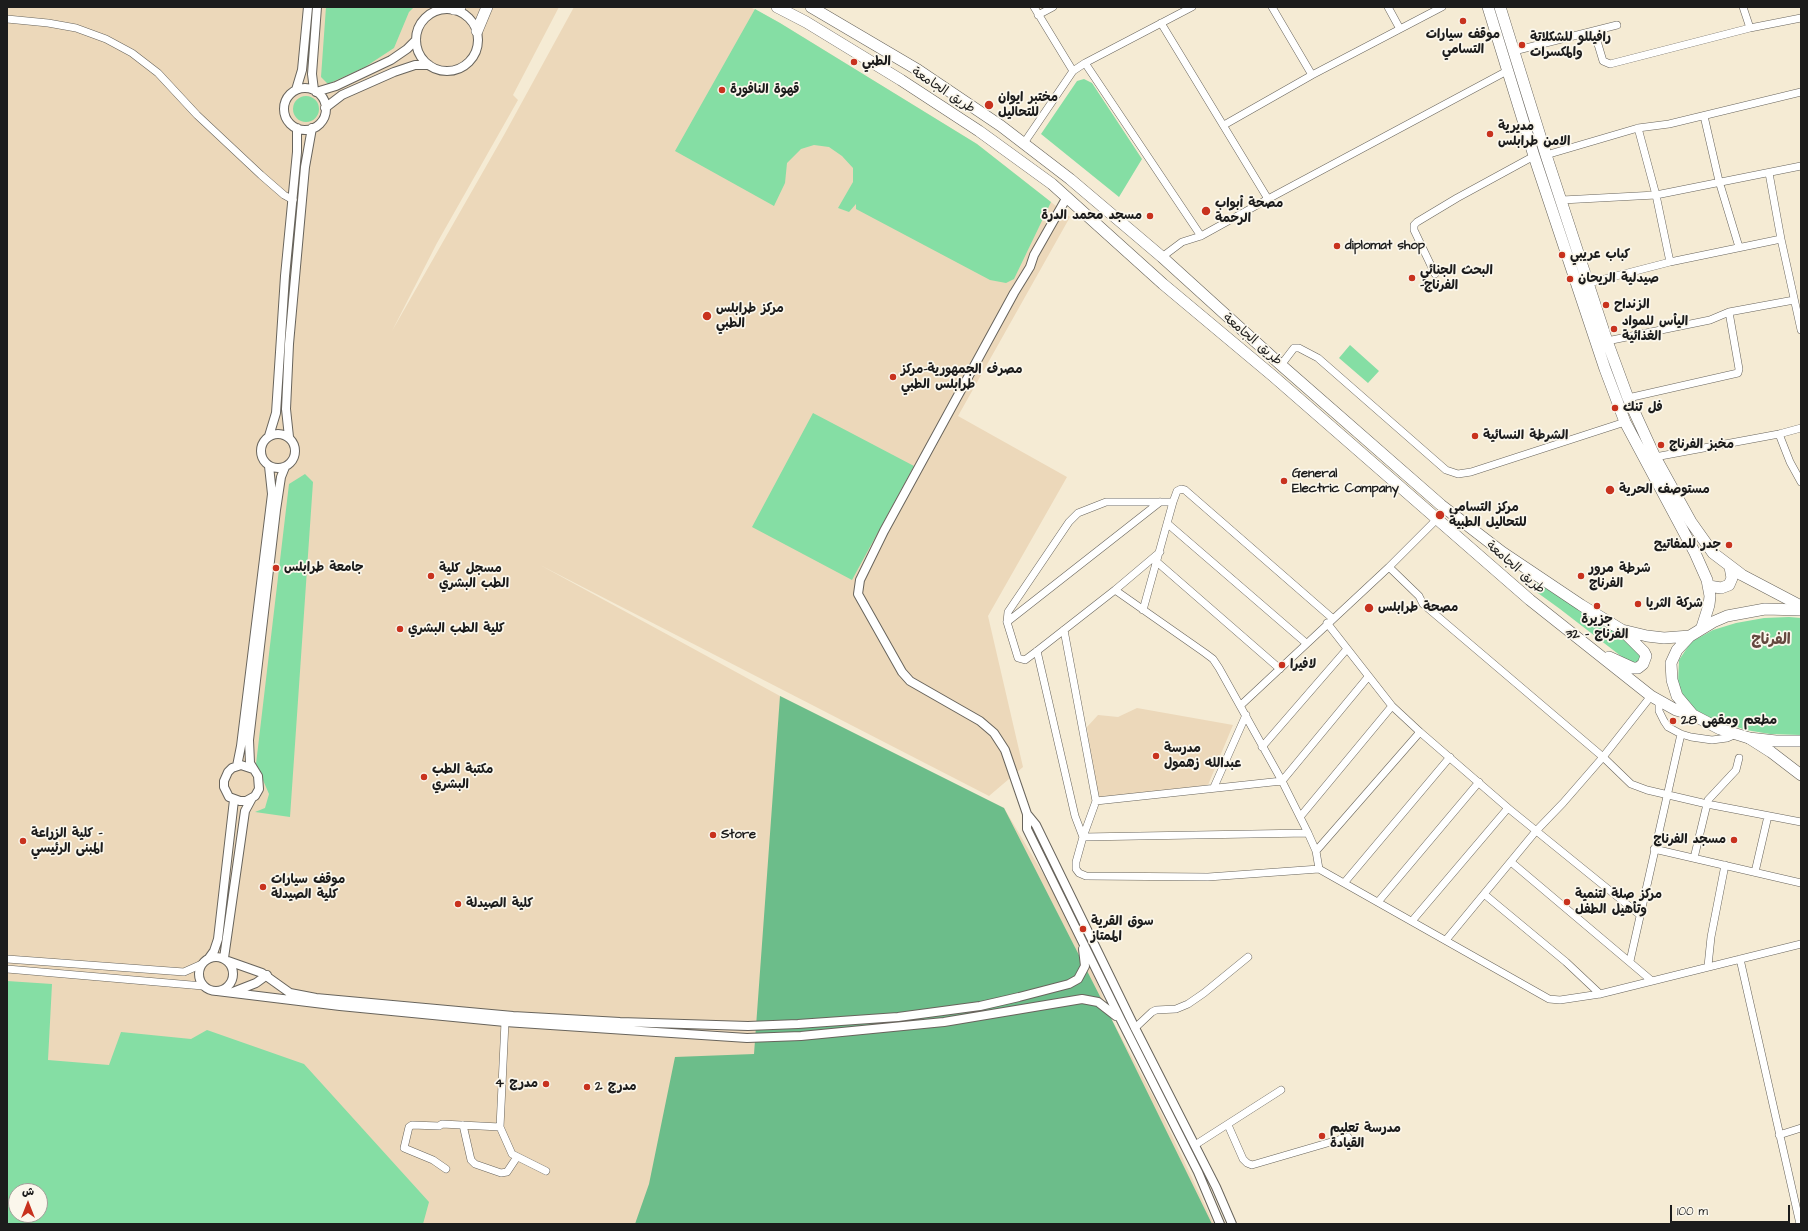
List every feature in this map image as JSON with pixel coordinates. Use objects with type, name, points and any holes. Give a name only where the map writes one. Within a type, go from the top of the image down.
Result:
[{"type":"main road","points":[[477,31],[487,7]]},
{"type":"main road","name":"طريق الجامعة","points":[[777,7],[806,22],[972,126],[1052,184],[1163,284],[1273,376],[1438,518],[1530,600],[1655,699],[1676,710],[1693,715]]},
{"type":"main road","name":"طريق الجامعة","points":[[811,7],[918,70],[1024,143],[1070,179],[1162,257],[1281,365],[1441,505],[1502,552],[1581,605],[1622,630],[1646,636],[1664,638],[1690,636]]},
{"type":"main road","points":[[1488,7],[1534,156],[1605,370],[1625,422],[1695,553],[1709,586],[1709,605],[1702,627]]},
{"type":"main road","points":[[1500,7],[1546,156],[1562,200],[1607,341],[1628,398],[1655,457],[1701,537],[1713,553],[1730,566],[1769,590],[1801,606]]},
{"type":"main road","points":[[1709,586],[1721,588],[1729,585],[1732,578],[1730,566]]},
{"type":"main road","points":[[1801,610],[1771,609],[1746,612],[1728,616],[1702,627],[1690,636],[1677,650],[1673,657],[1671,671],[1677,696],[1693,715],[1720,729],[1749,738],[1776,741],[1801,741]]},
{"type":"main road","points":[[1593,650],[1624,665],[1638,668],[1645,660],[1644,652],[1622,630]]},
{"type":"main road","points":[[1749,738],[1771,752],[1801,775]]},
{"type":"street","points":[[308,7],[302,70],[296,90],[287,98],[284,110],[287,121],[297,128],[304,130],[312,128],[322,120],[326,108],[342,95],[394,72],[415,65],[429,65]]},
{"type":"street","points":[[315,91],[312,74],[317,7]]},
{"type":"street","points":[[1034,7],[1073,71]]},
{"type":"street","points":[[1038,15],[1053,7]]},
{"type":"street","points":[[1173,7],[1177,15]]},
{"type":"street","points":[[1024,143],[1073,71],[1085,63],[1192,7]]},
{"type":"street","points":[[1272,7],[1312,75]]},
{"type":"street","points":[[1388,7],[1400,29]]},
{"type":"street","points":[[1224,126],[1312,75],[1442,7]]},
{"type":"street","points":[[1743,7],[1750,28]]},
{"type":"street","points":[[457,8],[468,17],[477,31],[477,48],[468,62],[453,70],[436,69],[429,65],[419,54],[416,40],[418,28],[424,18],[438,10],[457,8]]},
{"type":"street","points":[[1594,31],[1603,61],[1610,64],[1750,28],[1801,18]]},
{"type":"street","points":[[7,20],[48,23],[76,28],[106,39],[132,53],[158,73],[197,115],[261,175],[284,195],[293,200]]},
{"type":"street","points":[[1161,23],[1268,199]]},
{"type":"street","points":[[1514,51],[1617,25]]},
{"type":"street","points":[[315,91],[336,86],[391,60],[407,49],[416,40]]},
{"type":"street","points":[[1085,63],[1201,236]]},
{"type":"street","points":[[1162,257],[1182,242],[1201,236],[1507,71]]},
{"type":"street","points":[[296,90],[308,88],[315,91],[323,99],[326,108]]},
{"type":"street","points":[[1546,156],[1638,128],[1669,124],[1801,92]]},
{"type":"street","points":[[1704,116],[1718,181],[1738,247]]},
{"type":"street","points":[[297,128],[297,152],[285,276],[276,413],[269,436],[262,446],[261,452],[262,457],[270,466],[280,469],[290,464],[295,455],[294,444],[289,437],[286,409],[289,344],[305,166],[312,128]]},
{"type":"street","points":[[1638,128],[1656,195],[1670,262]]},
{"type":"street","points":[[1435,274],[1414,230],[1414,225],[1457,198],[1534,156]]},
{"type":"street","points":[[1562,200],[1656,195],[1718,181],[1801,166]]},
{"type":"street","points":[[1769,173],[1781,239],[1801,330]]},
{"type":"street","points":[[1066,197],[1034,255],[1021,275],[1018,285],[884,531],[860,580],[857,590],[860,599],[902,672],[910,681],[962,710],[994,733],[1005,750],[1027,814],[1027,829],[1198,1172],[1220,1224]]},
{"type":"street","points":[[1589,283],[1670,262],[1781,239]]},
{"type":"street","points":[[1607,341],[1710,320],[1729,312],[1794,300]]},
{"type":"street","points":[[1628,398],[1738,373],[1739,369],[1729,312]]},
{"type":"street","points":[[1281,365],[1294,348],[1299,348],[1318,358],[1446,470],[1458,474],[1470,472],[1625,422]]},
{"type":"street","points":[[1655,457],[1779,434],[1801,428]]},
{"type":"street","points":[[269,436],[277,434],[289,437]]},
{"type":"street","points":[[1779,434],[1790,462],[1801,482]]},
{"type":"street","points":[[237,766],[242,739],[272,494],[270,466]]},
{"type":"street","points":[[217,991],[227,987],[233,979],[233,969],[226,960],[245,811],[257,792],[260,784],[258,776],[253,770],[248,756],[249,740],[278,494],[285,467]]},
{"type":"street","points":[[1143,610],[1173,502],[1177,491],[1181,489],[1185,490],[1329,621],[1347,649],[1392,706],[1508,808],[1640,915]]},
{"type":"street","points":[[1160,552],[1025,660],[1018,658],[1007,622],[1008,612],[1069,522],[1078,513],[1106,502],[1173,502]]},
{"type":"street","points":[[1007,622],[1160,502]]},
{"type":"street","points":[[1240,705],[1280,669],[1438,518]]},
{"type":"street","points":[[1168,524],[1306,643]]},
{"type":"street","points":[[1157,562],[1280,669]]},
{"type":"street","points":[[1389,566],[1419,596],[1423,604],[1603,757],[1631,784],[1639,788],[1707,804],[1801,822]]},
{"type":"street","points":[[1114,590],[1213,659],[1282,780],[1316,851],[1319,869]]},
{"type":"street","points":[[1064,630],[1096,801],[1083,837],[1076,869],[1079,873],[1086,876],[1208,877],[1319,869],[1550,999],[1571,1000],[1600,994],[1801,944]]},
{"type":"street","points":[[1262,747],[1347,649]]},
{"type":"street","points":[[1037,651],[1075,816],[1083,837]]},
{"type":"street","points":[[1096,801],[1282,780],[1368,677]]},
{"type":"street","points":[[1446,940],[1536,831],[1563,803],[1655,699],[1659,711],[1668,727],[1681,734],[1712,740],[1727,738],[1736,734]]},
{"type":"street","points":[[1300,817],[1392,706]]},
{"type":"street","points":[[1214,788],[1246,715]]},
{"type":"street","points":[[1316,851],[1420,732]]},
{"type":"street","points":[[1630,960],[1681,734]]},
{"type":"street","points":[[1344,883],[1450,758]]},
{"type":"street","points":[[1694,858],[1710,796],[1736,770],[1738,758]]},
{"type":"street","points":[[252,798],[240,801],[234,800],[226,792],[224,782],[228,772],[237,766],[246,766],[253,770]]},
{"type":"street","points":[[1378,902],[1479,782]]},
{"type":"street","points":[[203,986],[199,979],[199,971],[214,951],[218,939],[234,800]]},
{"type":"street","points":[[1412,922],[1508,808]]},
{"type":"street","points":[[1027,814],[1036,825],[1135,1028],[1195,1145],[1232,1224]]},
{"type":"street","points":[[1755,872],[1768,816]]},
{"type":"street","points":[[1083,837],[1308,833]]},
{"type":"street","points":[[1654,849],[1801,883]]},
{"type":"street","points":[[1511,862],[1630,960],[1652,981]]},
{"type":"street","points":[[1708,966],[1710,941],[1725,865]]},
{"type":"street","points":[[1484,894],[1566,962],[1600,994]]},
{"type":"street","points":[[7,959],[184,972],[205,961],[219,957],[254,968],[290,993],[316,998],[513,1016],[620,1022],[748,1026],[898,1017],[980,1006],[1069,984],[1078,979],[1084,966],[1080,936]]},
{"type":"street","points":[[1135,1028],[1156,1010],[1176,1009],[1188,1004],[1204,993],[1248,957]]},
{"type":"street","points":[[1740,959],[1779,1135],[1798,1203],[1800,1224]]},
{"type":"street","points":[[7,969],[203,986],[210,990],[332,1005],[505,1022],[748,1038],[801,1036],[885,1029],[944,1022],[1073,1000],[1089,1000],[1107,1008],[1121,1020]]},
{"type":"street","points":[[233,992],[256,983],[267,976]]},
{"type":"street","points":[[1043,991],[1046,1005]]},
{"type":"street","points":[[1019,997],[1021,1008]]},
{"type":"street","points":[[505,1022],[500,1127],[512,1154],[546,1171]]},
{"type":"street","points":[[748,1026],[748,1038]]},
{"type":"street","points":[[1195,1145],[1282,1090]]},
{"type":"street","points":[[446,1168],[433,1160],[404,1148],[409,1127],[412,1125],[463,1125],[500,1127]]},
{"type":"street","points":[[463,1125],[471,1160],[475,1164],[501,1173],[507,1172],[517,1157]]},
{"type":"street","points":[[1228,1125],[1243,1159],[1247,1163],[1252,1164],[1348,1137]]},
{"type":"street","points":[[1779,1135],[1801,1128]]},
{"type":"shaded area","name":"جامعة طرابلس","points":[[7,7],[559,7],[513,95],[518,100],[437,243],[392,331],[504,135],[574,7],[750,7],[780,23],[977,144],[1070,217],[958,416],[1067,477],[988,616],[1023,767],[989,796],[540,565],[780,696],[1004,808],[1080,936],[1110,1016],[1155,1100],[1214,1224],[7,1224]]},
{"type":"shaded area","name":"مدرسة عبدالله زهمول","points":[[1137,708],[1233,725],[1208,785],[1097,798],[1087,727],[1098,715],[1118,717]]},
{"type":"green space","points":[[326,7],[414,7],[409,12],[394,48],[365,67],[328,84],[321,77]]},
{"type":"green space","points":[[755,9],[977,144],[1051,202],[1014,279],[1006,283],[990,280],[856,209],[856,204],[849,212],[838,208],[853,182],[853,168],[842,156],[829,147],[814,145],[801,149],[787,163],[785,183],[774,206],[675,151]]},
{"type":"green space","points":[[1084,79],[1092,83],[1142,159],[1119,197],[1041,134],[1077,81]]},
{"type":"green space","points":[[306,96],[315,100],[319,109],[315,118],[306,122],[297,118],[293,109],[297,100]]},
{"type":"green space","points":[[1350,345],[1379,371],[1368,383],[1339,358]]},
{"type":"green space","points":[[813,413],[914,466],[852,580],[752,527]]},
{"type":"green space","points":[[305,474],[313,482],[290,817],[255,812],[265,808],[269,794],[256,764],[289,484]]},
{"type":"green space","points":[[1538,583],[1619,634],[1643,654],[1637,664],[1626,660],[1531,588]]},
{"type":"green space","points":[[1764,618],[1801,618],[1801,735],[1770,734],[1746,730],[1704,716],[1687,704],[1678,683],[1679,660],[1691,642],[1713,630],[1736,623]]},
{"type":"green space","points":[[780,696],[1004,808],[1110,1016],[1212,1224],[635,1224],[649,1184],[675,1057],[754,1054]]},
{"type":"green space","points":[[7,981],[52,984],[48,1060],[109,1065],[121,1032],[191,1039],[207,1030],[304,1064],[429,1202],[423,1224],[7,1224]]},
{"type":"place","name":"موقف سيارات التسامي","points":[[1463,21]]},
{"type":"place","name":"رافيللو للشكلاتة والمكسرات","points":[[1522,45]]},
{"type":"place","name":"الطبي","points":[[854,62]]},
{"type":"place","name":"قهوة النافورة","points":[[722,90]]},
{"type":"place","name":"مختبر ايوان للتحاليل","points":[[989,105]]},
{"type":"place","name":"مديرية الامن طرابلس","points":[[1490,134]]},
{"type":"place","name":"مصحة أبواب الرحمة","points":[[1206,211]]},
{"type":"place","name":"مسجد محمد الدرة","points":[[1150,216]]},
{"type":"place","name":"diplomat shop","points":[[1337,246]]},
{"type":"place","name":"كباب عريبي","points":[[1562,255]]},
{"type":"place","name":"البحث الجنائي -الفرناج","points":[[1412,278]]},
{"type":"place","name":"صيدلية الريحان","points":[[1570,279]]},
{"type":"place","name":"الزنداح","points":[[1606,305]]},
{"type":"place","name":"مركز طرابلس الطبي","points":[[707,316]]},
{"type":"place","name":"اليأس للمواد الغذائية","points":[[1614,329]]},
{"type":"place","name":"مصرف الجمهورية-مركز طرابلس الطبي","points":[[893,377]]},
{"type":"place","name":"فل تنك","points":[[1615,408]]},
{"type":"place","name":"الشرطة النسائية","points":[[1475,436]]},
{"type":"place","name":"مخبز الفرناج","points":[[1661,445]]},
{"type":"place","name":"General Electric Company","points":[[1284,481]]},
{"type":"place","name":"مستوصف الحرية","points":[[1610,490]]},
{"type":"place","name":"مركز التسامي للتحاليل الطبية","points":[[1440,515]]},
{"type":"place","name":"جدر للمفاتيح","points":[[1729,545]]},
{"type":"place","name":"جامعة طرابلس","points":[[276,568]]},
{"type":"place","name":"مسجل كلية الطب البشري","points":[[431,576]]},
{"type":"place","name":"شرطة مرور الفرناج","points":[[1581,576]]},
{"type":"place","name":"شركة الثريا","points":[[1638,604]]},
{"type":"place","name":"جزيرة الفرناج - 32","points":[[1597,606]]},
{"type":"place","name":"مصحة طرابلس","points":[[1369,608]]},
{"type":"place","name":"كلية الطب البشري","points":[[400,629]]},
{"type":"place","name":"لافيرا","points":[[1282,665]]},
{"type":"place","name":"مطعم ومقهى 28","points":[[1673,721]]},
{"type":"place","name":"مدرسة عبدالله زهمول","points":[[1156,756]]},
{"type":"place","name":"مكتبة الطب البشري","points":[[424,777]]},
{"type":"place","name":"Store","points":[[713,835]]},
{"type":"place","name":"مسجد الفرناج","points":[[1734,840]]},
{"type":"place","name":"كلية الزراعة - المبنى الرئيسي","points":[[23,841]]},
{"type":"place","name":"موقف سيارات كلية الصيدلة","points":[[263,887]]},
{"type":"place","name":"مركز صلة لتنمية وتأهيل الطفل","points":[[1567,902]]},
{"type":"place","name":"كلية الصيدلة","points":[[458,904]]},
{"type":"place","name":"سوق القرية الممتاز","points":[[1083,929]]},
{"type":"place","name":"مدرج 4","points":[[546,1084]]},
{"type":"place","name":"مدرج 2","points":[[587,1087]]},
{"type":"place","name":"مدرسة تعليم القيادة","points":[[1322,1136]]},
{"type":"district","name":"الفرناج","points":[[1771,641]]}]
